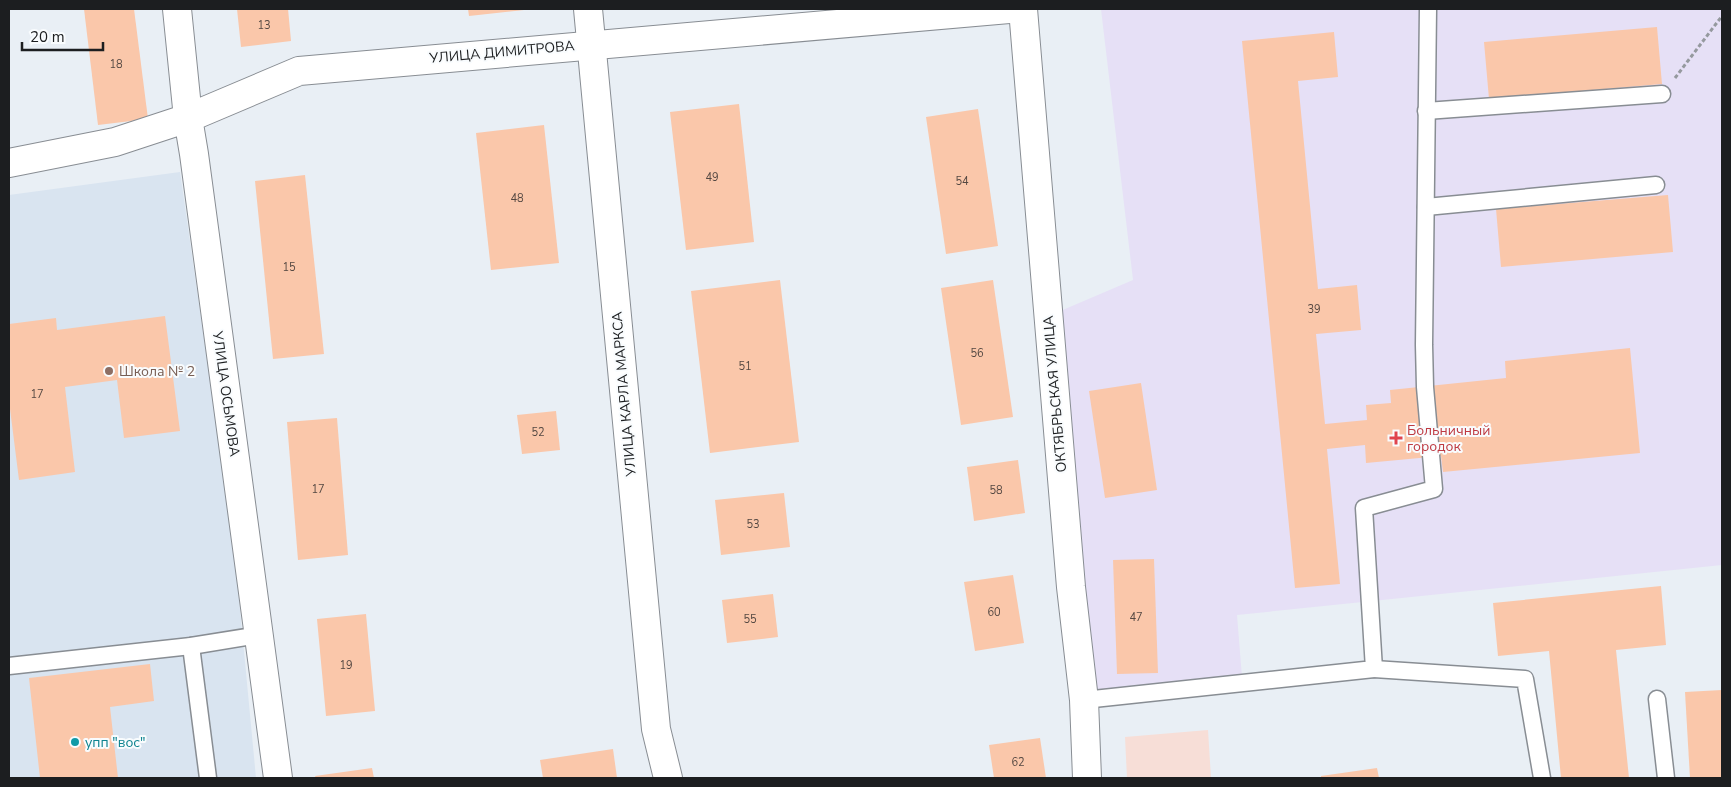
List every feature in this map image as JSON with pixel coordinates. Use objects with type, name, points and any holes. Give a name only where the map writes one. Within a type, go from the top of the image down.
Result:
[{"type":"street","name":"УЛИЦА ОСЬМОВА","points":[[177,9],[188,118],[278,778]]},
{"type":"street","name":"УЛИЦА КАРЛА МАРКСА","points":[[588,9],[656,729],[668,778]]},
{"type":"street","name":"УЛИЦА ДИМИТРОВА","points":[[9,163],[115,142],[188,118],[299,71],[590,44],[1010,9]]},
{"type":"street","name":"ОКТЯБРЬСКАЯ УЛИЦА","points":[[1023,9],[1071,587],[1084,700],[1087,778]]},
{"type":"lane","points":[[1374,668],[1364,508],[1434,489],[1425,378],[1428,9]]},
{"type":"lane","points":[[1426,111],[1662,94]]},
{"type":"lane","points":[[1426,207],[1656,185]]},
{"type":"lane","points":[[9,666],[190,646],[259,635]]},
{"type":"lane","points":[[190,646],[208,778]]},
{"type":"lane","points":[[1084,700],[1374,668],[1525,679],[1542,778]]},
{"type":"lane","points":[[1658,699],[1666,778]]},
{"type":"path","points":[[1662,94],[1722,16]]},
{"type":"shaded area","name":"Больничный городок","points":[[1101,9],[1722,9],[1722,565],[1237,615],[1242,677],[1096,692],[1058,312],[1133,280]]},
{"type":"shaded area","points":[[180,172],[234,546],[256,778],[9,778],[9,195]]},
{"type":"shaded area","points":[[1208,730],[1211,778],[1127,778],[1125,737]]},
{"type":"building","points":[[84,9],[134,9],[148,119],[98,125]]},
{"type":"building","points":[[237,9],[288,9],[291,41],[241,47]]},
{"type":"building","points":[[468,9],[524,9],[524,10],[469,16]]},
{"type":"building","points":[[1657,27],[1662,84],[1489,99],[1484,42]]},
{"type":"building","points":[[1334,32],[1338,77],[1298,81],[1318,289],[1357,285],[1361,330],[1316,334],[1325,424],[1367,420],[1366,405],[1391,403],[1390,390],[1506,378],[1505,361],[1630,348],[1640,453],[1443,472],[1441,456],[1366,463],[1365,445],[1327,449],[1340,584],[1295,588],[1242,41]]},
{"type":"building","points":[[739,104],[754,242],[686,250],[670,112]]},
{"type":"building","points":[[978,109],[998,246],[946,254],[926,117]]},
{"type":"building","points":[[544,125],[559,263],[491,270],[476,133]]},
{"type":"building","points":[[305,175],[324,354],[273,359],[255,181]]},
{"type":"building","points":[[1668,195],[1673,252],[1501,267],[1496,209]]},
{"type":"building","points":[[780,280],[799,442],[710,453],[691,291]]},
{"type":"building","points":[[993,280],[1013,417],[961,425],[941,288]]},
{"type":"building","points":[[165,316],[180,431],[124,438],[117,380],[65,387],[75,472],[19,480],[9,401],[9,324],[56,318],[57,330]]},
{"type":"building","points":[[1141,383],[1157,490],[1105,498],[1089,391]]},
{"type":"building","points":[[556,411],[560,450],[522,454],[517,415]]},
{"type":"building","points":[[337,418],[348,555],[298,560],[287,422]]},
{"type":"building","points":[[1018,460],[1025,513],[974,521],[967,467]]},
{"type":"building","points":[[784,493],[790,547],[721,555],[715,500]]},
{"type":"building","points":[[1154,559],[1158,673],[1117,674],[1113,560]]},
{"type":"building","points":[[1013,575],[1024,643],[975,651],[964,582]]},
{"type":"building","points":[[1661,586],[1666,645],[1616,650],[1629,778],[1561,778],[1549,651],[1498,656],[1493,603]]},
{"type":"building","points":[[773,594],[778,637],[727,643],[722,600]]},
{"type":"building","points":[[366,614],[375,711],[326,716],[317,619]]},
{"type":"building","name":"упп \"вос\"","points":[[150,664],[154,701],[110,707],[118,778],[40,778],[29,678]]},
{"type":"building","points":[[1722,690],[1722,778],[1690,778],[1685,692]]},
{"type":"building","points":[[1040,738],[1046,778],[994,778],[989,745]]},
{"type":"building","points":[[613,749],[617,778],[543,778],[540,760]]},
{"type":"building","points":[[372,768],[374,778],[316,778],[315,776]]},
{"type":"building","points":[[1377,768],[1379,778],[1321,778],[1321,776]]},
{"type":"place","name":"Школа № 2","points":[[109,371]]},
{"type":"place","name":"Больничный городок","points":[[1396,438]]},
{"type":"place","name":"упп \"вос\"","points":[[75,742]]}]
